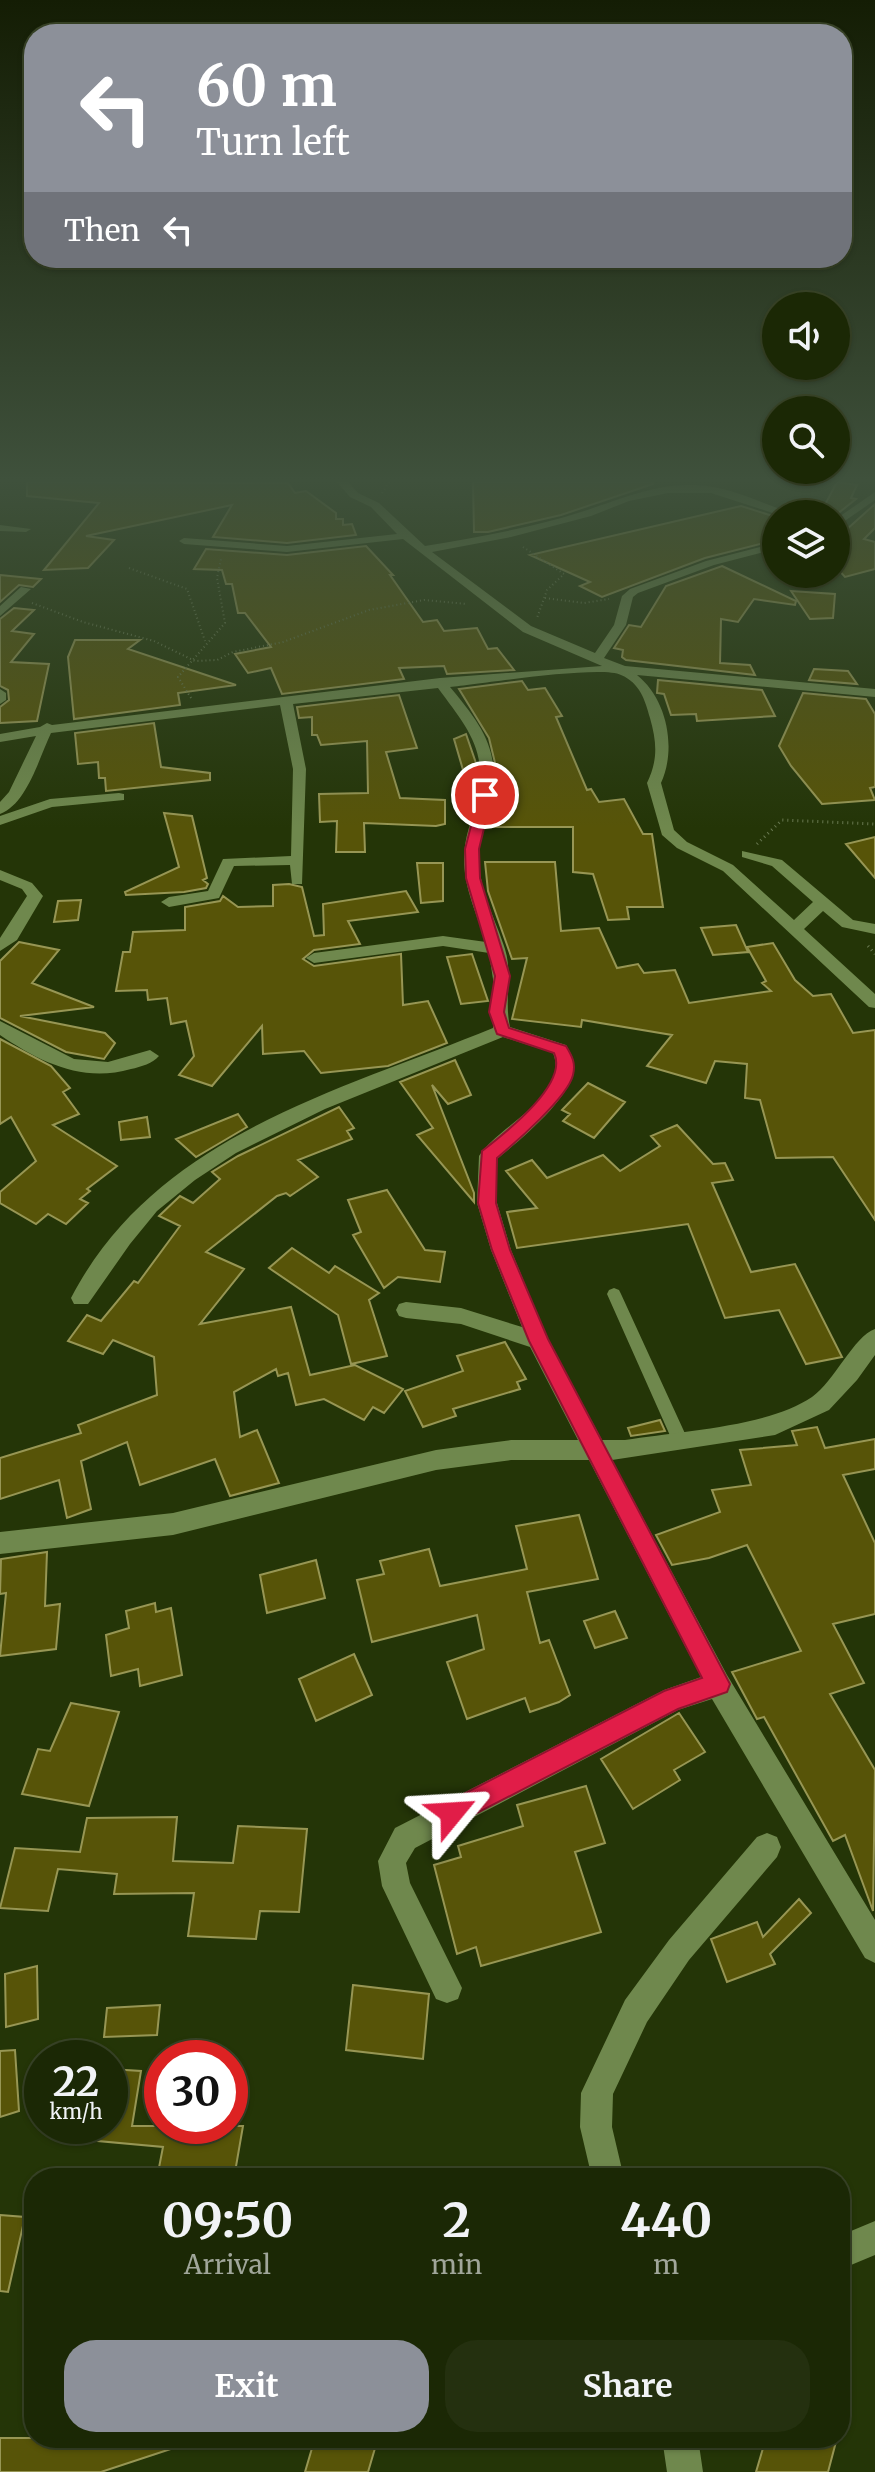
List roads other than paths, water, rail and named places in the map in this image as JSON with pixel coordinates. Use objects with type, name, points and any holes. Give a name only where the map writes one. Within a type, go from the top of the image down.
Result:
[{"type":"street","points":[[0,612],[16,597]]},
{"type":"street","points":[[485,597],[527,629],[623,670],[648,690],[662,737],[663,764],[654,783],[667,832],[682,845],[728,868],[875,1003]]},
{"type":"street","points":[[596,661],[620,625],[628,597]]},
{"type":"street","points":[[0,738],[47,727],[537,672],[623,670],[875,693]]},
{"type":"street","points":[[440,682],[477,726],[486,752],[490,780],[472,849],[473,878],[497,949],[502,976],[497,1012],[502,1031]]},
{"type":"street","points":[[0,693],[0,700]]},
{"type":"street","points":[[285,700],[297,735],[300,765],[303,818],[297,881]]},
{"type":"street","points":[[0,810],[15,794],[47,727]]},
{"type":"street","points":[[15,794],[32,807]]},
{"type":"street","points":[[0,821],[32,807],[119,797]]},
{"type":"street","points":[[747,854],[777,863],[848,924],[875,929]]},
{"type":"street","points":[[169,902],[214,895],[228,862],[298,860]]},
{"type":"street","points":[[0,875],[27,886],[35,896],[11,937],[0,946]]},
{"type":"street","points":[[793,930],[823,902]]},
{"type":"street","points":[[314,958],[443,941],[497,949]]},
{"type":"street","points":[[0,1027],[60,1064],[96,1070],[124,1067],[150,1056]]},
{"type":"street","points":[[81,1298],[148,1208],[206,1165],[293,1115],[502,1031],[560,1049],[566,1062],[565,1077],[522,1128],[488,1156],[487,1203],[501,1250],[538,1341],[718,1684],[875,1948]]},
{"type":"street","points":[[406,1310],[461,1316],[538,1341]]},
{"type":"street","points":[[0,1543],[173,1524],[436,1460],[511,1450],[597,1451],[775,1425],[821,1403],[849,1374],[875,1338]]},
{"type":"street","points":[[447,1988],[396,1886],[392,1861],[405,1838],[673,1699],[718,1684]]},
{"type":"street","points":[[606,2168],[596,2127],[597,2093],[636,2011],[679,1950],[767,1847]]},
{"type":"street","points":[[850,2248],[875,2238]]},
{"type":"street","points":[[681,2448],[685,2472]]},
{"type":"lane","points":[[614,1294],[680,1440]]}]
